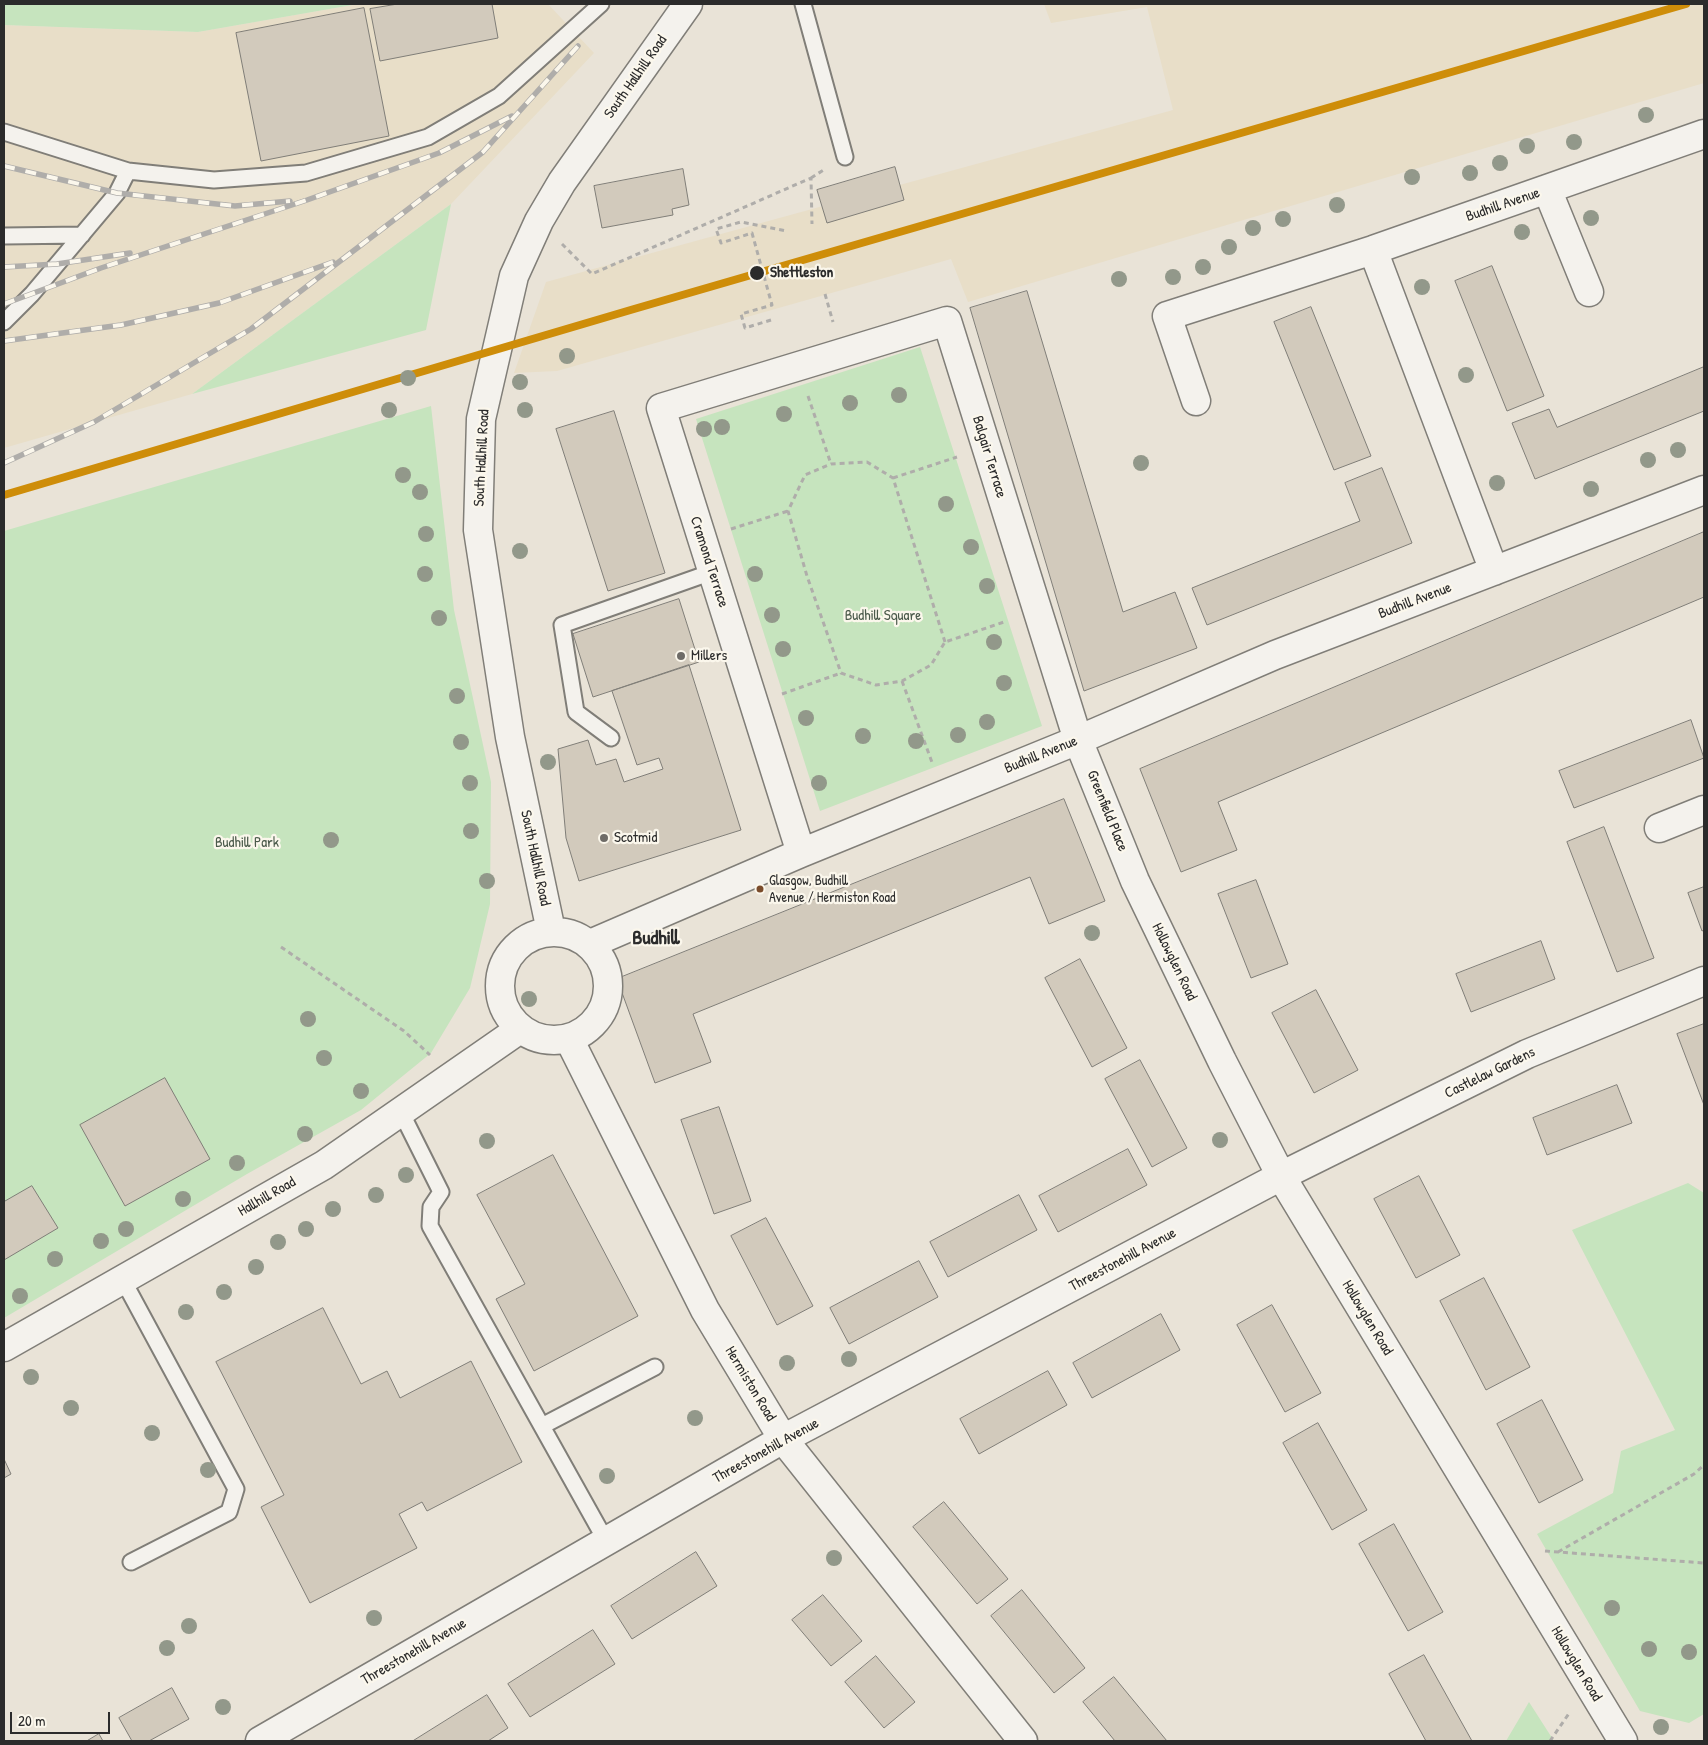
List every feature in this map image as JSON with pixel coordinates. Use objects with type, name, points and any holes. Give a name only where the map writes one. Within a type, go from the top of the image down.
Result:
[{"type":"street","name":"South Hallhill Road","points":[[551,931],[510,737],[478,530],[481,419],[514,276],[539,221],[562,182],[688,4]]},
{"type":"street","name":"Budhill Avenue","points":[[1196,401],[1167,316],[1373,250],[1704,134]]},
{"type":"street","name":"Budhill Avenue","points":[[1547,189],[1588,292]]},
{"type":"street","points":[[1373,250],[1494,571]]},
{"type":"street","name":"Balgair Terrace","points":[[799,367],[947,321],[1078,740]]},
{"type":"street","name":"Cramond Terrace","points":[[799,367],[661,408],[801,853]]},
{"type":"street","name":"Budhill Avenue","points":[[590,944],[801,853],[1078,740],[1275,655],[1704,490]]},
{"type":"street","name":"Greenfield Place","points":[[1078,740],[1135,881]]},
{"type":"street","points":[[1659,828],[1704,810]]},
{"type":"street","name":"Hollowglen Road","points":[[1135,881],[1280,1176],[1622,1741]]},
{"type":"street","points":[[551,931],[570,933],[590,944],[606,968],[607,1002],[592,1027],[569,1039],[549,1041],[520,1029],[504,1009],[500,973],[518,944],[530,936],[551,931]]},
{"type":"street","name":"Castlelaw Gardens","points":[[1280,1176],[1527,1054],[1704,981]]},
{"type":"street","name":"Hallhill Road","points":[[4,1348],[324,1165],[520,1029]]},
{"type":"street","name":"Hermiston Road","points":[[569,1039],[705,1310],[783,1439],[1023,1741]]},
{"type":"street","name":"Threestonehill Avenue","points":[[260,1741],[783,1439],[1280,1176]]},
{"type":"lane","points":[[4,132],[128,170],[214,180],[306,173],[428,137],[499,96],[601,4]]},
{"type":"lane","points":[[803,4],[845,156]]},
{"type":"lane","points":[[4,322],[32,294],[118,193],[128,170]]},
{"type":"lane","points":[[4,236],[82,234]]},
{"type":"lane","points":[[611,738],[576,712],[562,625],[712,572]]},
{"type":"lane","points":[[401,1112],[441,1192],[431,1207],[430,1226],[606,1541]]},
{"type":"lane","points":[[123,1280],[236,1489],[229,1512],[131,1562]]},
{"type":"lane","points":[[542,1426],[655,1367]]},
{"type":"path","points":[[539,221],[592,274],[811,178],[812,224]]},
{"type":"path","points":[[770,320],[745,328],[741,314],[772,305],[752,233],[721,243],[716,229],[741,222],[787,231]]},
{"type":"path","points":[[799,367],[831,464]]},
{"type":"path","points":[[893,478],[986,447]]},
{"type":"path","points":[[840,673],[807,576],[788,511],[804,475],[831,464],[867,462],[893,478],[945,642]]},
{"type":"path","points":[[701,539],[788,511]]},
{"type":"path","points":[[753,704],[840,673],[876,685],[902,681],[931,665],[945,642],[1038,611]]},
{"type":"path","points":[[902,681],[934,768]]},
{"type":"path","points":[[281,947],[404,1031],[453,1076]]},
{"type":"path","points":[[1704,1465],[1694,1474],[1557,1552],[1704,1563]]},
{"type":"shaded area","points":[[358,4],[548,4],[594,53],[451,204],[192,394],[4,448],[4,25],[198,32]]},
{"type":"shaded area","points":[[1044,4],[1704,4],[1704,83],[968,302],[951,259],[557,371],[514,373],[546,282],[1173,110],[1147,7],[1051,23]]},
{"type":"green space","points":[[4,4],[358,4],[198,32],[4,25]]},
{"type":"green space","points":[[451,204],[426,330],[192,394]]},
{"type":"green space","name":"Budhill Square","points":[[920,347],[1042,726],[820,811],[696,419]]},
{"type":"green space","name":"Budhill Park","points":[[431,406],[454,610],[491,782],[490,904],[470,988],[431,1053],[361,1110],[247,1174],[4,1318],[4,531]]},
{"type":"green space","points":[[1688,1183],[1704,1193],[1704,1714],[1689,1723],[1640,1711],[1537,1534],[1613,1493],[1621,1451],[1675,1430],[1572,1230]]},
{"type":"green space","points":[[1529,1702],[1554,1741],[1506,1741]]},
{"type":"building","points":[[398,4],[492,4],[498,38],[380,61],[370,9]]},
{"type":"building","points":[[364,8],[389,136],[261,161],[236,33]]},
{"type":"building","points":[[895,167],[904,200],[827,223],[817,190]]},
{"type":"building","points":[[683,169],[689,205],[672,209],[673,215],[602,228],[594,186]]},
{"type":"building","points":[[1492,266],[1544,396],[1507,411],[1455,281]]},
{"type":"building","points":[[1027,291],[1123,612],[1175,592],[1197,648],[1084,691],[970,308]]},
{"type":"building","points":[[1311,307],[1371,456],[1334,470],[1274,322]]},
{"type":"building","points":[[1704,367],[1704,411],[1535,479],[1512,423],[1549,409],[1557,427]]},
{"type":"building","points":[[614,411],[665,573],[608,591],[556,429]]},
{"type":"building","points":[[1382,468],[1412,543],[1207,625],[1192,588],[1360,521],[1345,483]]},
{"type":"building","points":[[1704,532],[1704,597],[1218,802],[1237,850],[1181,872],[1140,769]]},
{"type":"building","points":[[679,599],[699,662],[593,697],[573,634]]},
{"type":"building","points":[[689,665],[741,830],[579,881],[566,838],[558,749],[588,740],[596,765],[616,759],[624,782],[663,769],[659,758],[637,765],[612,691]]},
{"type":"building","points":[[1691,720],[1704,758],[1574,808],[1559,771]]},
{"type":"building","points":[[1064,799],[1105,901],[1049,924],[1030,877],[693,1014],[711,1062],[655,1083],[617,979]]},
{"type":"building","points":[[1604,827],[1654,958],[1617,972],[1567,842]]},
{"type":"building","points":[[1256,880],[1288,964],[1251,978],[1218,894]]},
{"type":"building","points":[[1704,887],[1704,930],[1702,931],[1688,893]]},
{"type":"building","points":[[1541,941],[1555,979],[1471,1012],[1456,974]]},
{"type":"building","points":[[1080,959],[1127,1048],[1092,1067],[1045,978]]},
{"type":"building","points":[[1316,990],[1358,1070],[1314,1093],[1272,1013]]},
{"type":"building","points":[[1704,1024],[1704,1105],[1677,1034]]},
{"type":"building","points":[[1140,1060],[1187,1148],[1152,1167],[1105,1079]]},
{"type":"building","points":[[165,1078],[210,1159],[125,1206],[80,1125]]},
{"type":"building","points":[[1617,1085],[1632,1123],[1547,1155],[1533,1118]]},
{"type":"building","points":[[719,1107],[751,1201],[714,1214],[681,1120]]},
{"type":"building","points":[[1128,1149],[1147,1185],[1058,1232],[1039,1196]]},
{"type":"building","points":[[553,1155],[638,1316],[534,1371],[496,1299],[525,1284],[477,1195]]},
{"type":"building","points":[[1419,1176],[1460,1255],[1416,1278],[1374,1199]]},
{"type":"building","points":[[32,1186],[58,1228],[4,1260],[4,1202]]},
{"type":"building","points":[[1019,1195],[1037,1230],[948,1277],[930,1242]]},
{"type":"building","points":[[766,1218],[813,1306],[777,1325],[731,1236]]},
{"type":"building","points":[[919,1261],[938,1297],[849,1344],[830,1308]]},
{"type":"building","points":[[1484,1278],[1530,1367],[1486,1390],[1440,1301]]},
{"type":"building","points":[[1272,1305],[1321,1393],[1285,1412],[1237,1325]]},
{"type":"building","points":[[323,1308],[361,1384],[387,1371],[400,1398],[471,1361],[522,1462],[427,1511],[422,1502],[399,1514],[417,1548],[310,1603],[261,1507],[284,1495],[216,1362]]},
{"type":"building","points":[[1161,1314],[1180,1350],[1092,1398],[1073,1363]]},
{"type":"building","points":[[1048,1371],[1067,1405],[979,1454],[960,1419]]},
{"type":"building","points":[[1542,1400],[1583,1480],[1539,1503],[1497,1424]]},
{"type":"building","points":[[1318,1423],[1367,1510],[1332,1530],[1283,1443]]},
{"type":"building","points":[[4,1459],[11,1474],[4,1478]]},
{"type":"building","points":[[944,1502],[1008,1579],[977,1604],[913,1527]]},
{"type":"building","points":[[1394,1524],[1443,1612],[1408,1631],[1359,1544]]},
{"type":"building","points":[[696,1552],[717,1586],[632,1639],[611,1606]]},
{"type":"building","points":[[1022,1590],[1085,1668],[1054,1693],[991,1616]]},
{"type":"building","points":[[823,1595],[862,1641],[831,1666],[792,1620]]},
{"type":"building","points":[[593,1630],[615,1664],[530,1717],[508,1684]]},
{"type":"building","points":[[1424,1655],[1472,1741],[1426,1741],[1389,1674]]},
{"type":"building","points":[[876,1656],[915,1702],[884,1728],[845,1682]]},
{"type":"building","points":[[1114,1677],[1167,1741],[1115,1741],[1083,1702]]},
{"type":"building","points":[[172,1688],[189,1719],[149,1741],[132,1741],[119,1718]]},
{"type":"building","points":[[487,1695],[508,1728],[488,1741],[413,1741]]},
{"type":"building","points":[[99,1734],[103,1741],[87,1741]]},
{"type":"railway","points":[[4,463],[94,422],[251,329],[483,152],[578,46]]},
{"type":"railway","points":[[4,304],[101,268],[307,200],[439,153],[512,116]]},
{"type":"railway","points":[[4,166],[117,193],[235,206],[290,201]]},
{"type":"railway","points":[[4,267],[57,264],[130,253]]},
{"type":"railway","points":[[4,341],[121,325],[219,303],[333,262]]},
{"type":"transit line","points":[[4,495],[634,309],[1686,4]]},
{"type":"place","name":"Shettleston","points":[[757,273]]},
{"type":"place","name":"Millers","points":[[681,656]]},
{"type":"place","name":"Scotmid","points":[[604,838]]},
{"type":"place","name":"Glasgow, Budhill Avenue / Hermiston Road","points":[[760,889]]},
{"type":"district","name":"Budhill","points":[[656,939]]}]
